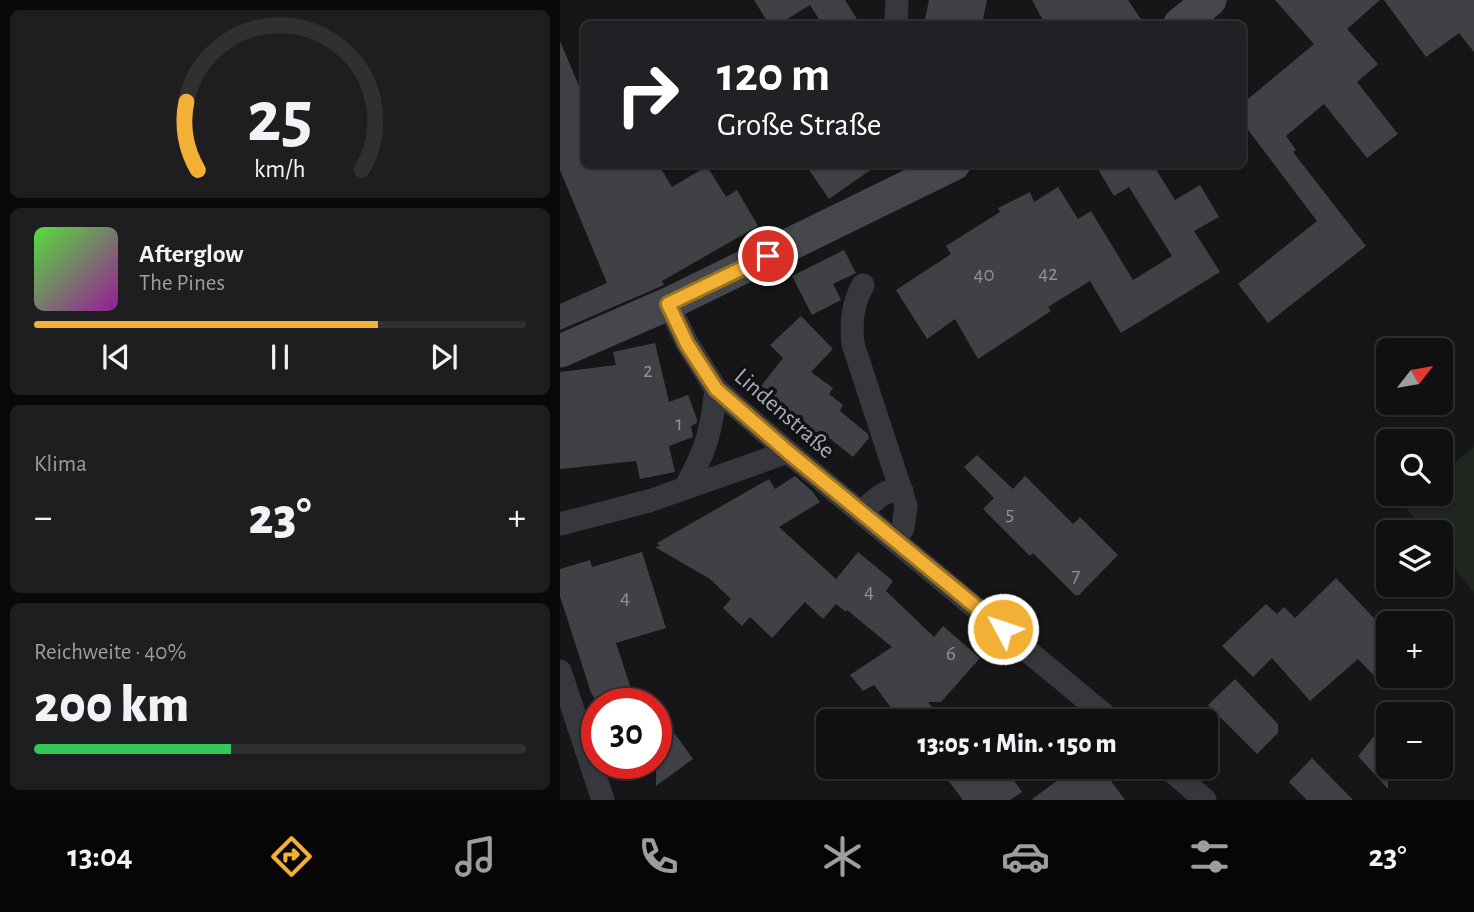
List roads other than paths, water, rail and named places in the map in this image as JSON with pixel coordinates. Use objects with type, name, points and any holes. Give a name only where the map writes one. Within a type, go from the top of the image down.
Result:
[{"type":"main road","points":[[1184,21],[1210,0]]},
{"type":"main road","points":[[560,351],[668,304],[935,169]]},
{"type":"street","points":[[896,21],[897,0]]},
{"type":"street","points":[[863,285],[855,300],[851,323],[853,344],[867,393],[902,491],[906,515],[896,540]]},
{"type":"street","name":"Lindenstraße","points":[[668,304],[687,344],[716,389],[1098,709]]},
{"type":"street","points":[[685,488],[704,454],[716,389]]},
{"type":"street","points":[[560,523],[649,501],[788,452]]},
{"type":"street","points":[[862,512],[881,495],[893,490],[902,491]]},
{"type":"street","points":[[560,671],[603,800]]},
{"type":"street","points":[[1181,779],[1205,800]]}]
